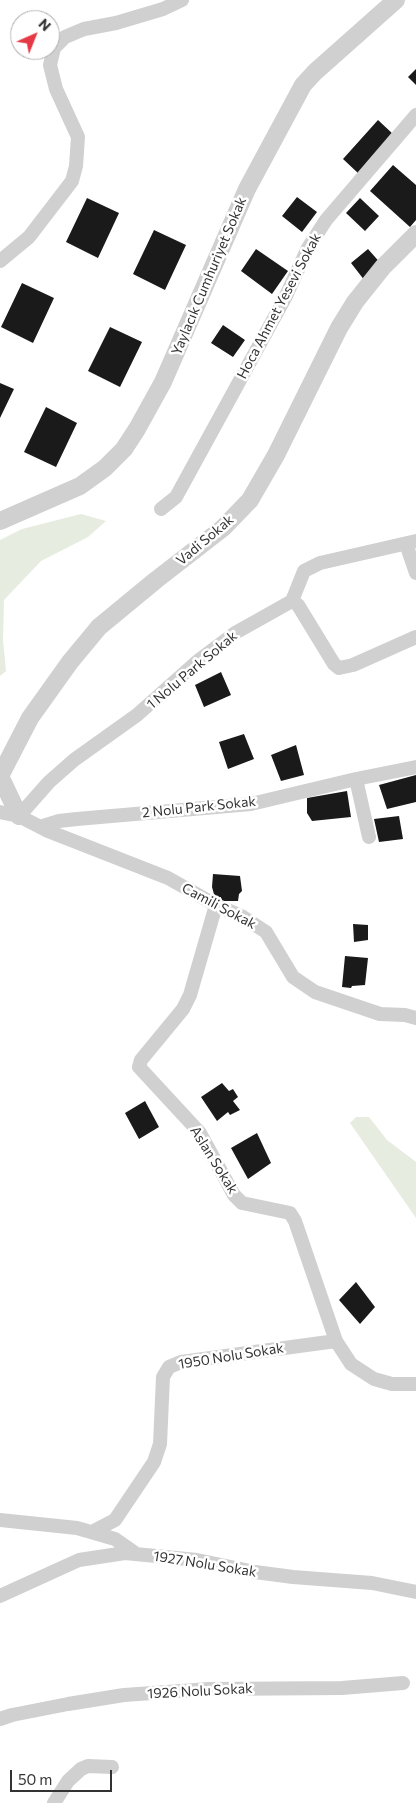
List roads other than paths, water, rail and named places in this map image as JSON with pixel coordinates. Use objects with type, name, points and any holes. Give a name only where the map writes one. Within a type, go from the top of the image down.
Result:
[{"type":"street","points":[[0,261],[29,237],[72,181],[76,166],[78,137],[56,89],[50,65],[54,48],[65,37],[84,29],[135,17],[182,0]]},
{"type":"street","name":"Yaylacık Cumhuriyet Sokak","points":[[0,521],[80,486],[105,468],[124,449],[163,382],[247,189],[303,85],[315,72],[396,0]]},
{"type":"street","name":"Hoca Ahmet Yesevi Sokak","points":[[161,509],[176,497],[285,298],[308,248],[326,220],[416,115]]},
{"type":"street","name":"Vadi Sokak","points":[[0,776],[30,718],[70,662],[99,627],[223,528],[250,500],[276,455],[339,328],[355,302],[383,267],[416,234]]},
{"type":"street","points":[[416,573],[411,543],[320,563],[304,571],[292,601],[298,604],[334,664],[339,668],[353,665],[416,637]]},
{"type":"street","name":"1 Nolu Park Sokak","points":[[19,816],[49,782],[74,760],[137,715],[199,660],[235,633],[292,601]]},
{"type":"street","name":"2 Nolu Park Sokak","points":[[40,827],[58,821],[251,804],[416,767]]},
{"type":"street","points":[[0,776],[19,816]]},
{"type":"street","points":[[356,779],[369,837]]},
{"type":"street","name":"Camili Sokak","points":[[0,812],[19,816],[40,827],[168,878],[216,905],[243,917],[266,932],[293,977],[315,992],[380,1014],[406,1015],[416,1018]]},
{"type":"street","name":"Aslan Sokak","points":[[216,905],[190,995],[183,1009],[138,1067],[200,1133],[234,1195],[242,1203],[290,1213],[295,1221],[336,1341],[351,1364],[374,1379],[392,1384],[416,1384]]},
{"type":"street","name":"1950 Nolu Sokak","points":[[92,1532],[115,1520],[154,1462],[160,1444],[163,1377],[169,1367],[180,1362],[336,1341]]},
{"type":"street","points":[[0,1520],[77,1528],[115,1539],[136,1554]]},
{"type":"street","name":"1927 Nolu Sokak","points":[[0,1596],[80,1560],[125,1553],[197,1560],[264,1574],[372,1583],[416,1592]]},
{"type":"street","name":"1926 Nolu Sokak","points":[[0,1719],[68,1704],[124,1695],[209,1689],[342,1688],[403,1683]]},
{"type":"street","points":[[54,1803],[68,1781],[81,1769],[88,1766],[112,1767]]}]
